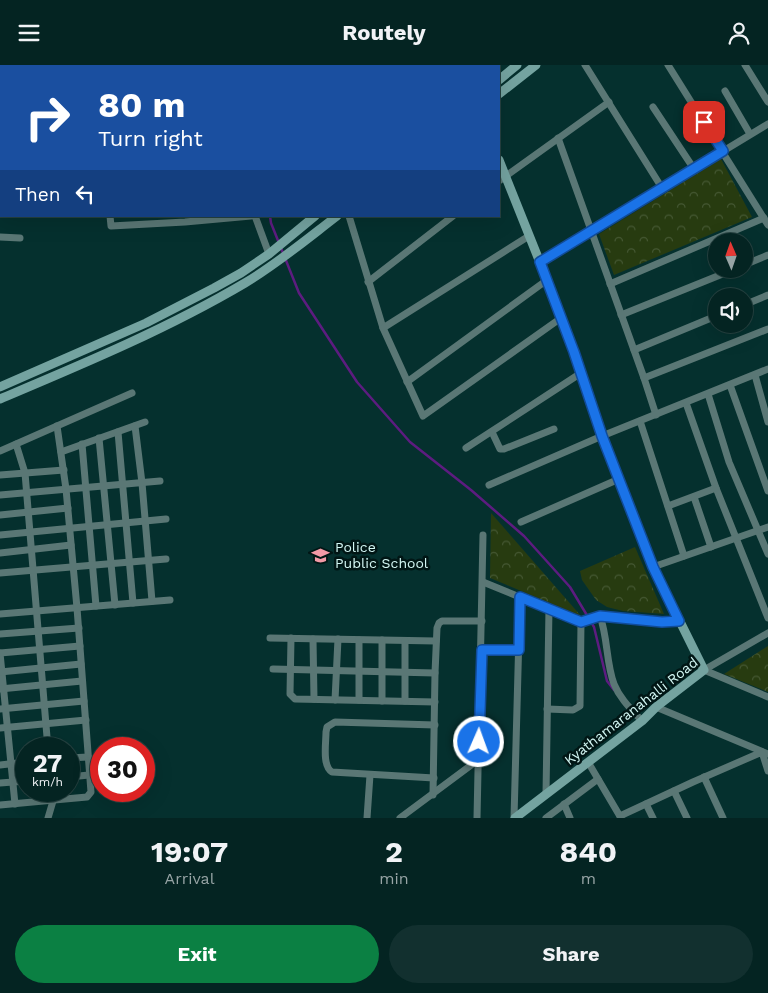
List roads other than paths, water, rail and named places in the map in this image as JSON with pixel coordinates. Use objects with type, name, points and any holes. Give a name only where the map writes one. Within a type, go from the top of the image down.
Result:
[{"type":"main road","points":[[500,79],[517,65]]},
{"type":"main road","points":[[500,93],[536,65]]},
{"type":"main road","points":[[500,166],[502,179],[547,280],[582,373],[602,436],[653,567],[704,670]]},
{"type":"main road","points":[[0,387],[146,323],[234,277],[287,240],[313,217]]},
{"type":"main road","points":[[0,399],[151,333],[247,282],[337,217]]},
{"type":"main road","name":"Kyathamaranahalli Road","points":[[515,818],[642,721],[656,707],[704,670]]},
{"type":"street","points":[[585,65],[662,188]]},
{"type":"street","points":[[668,65],[768,225]]},
{"type":"street","points":[[745,65],[768,102]]},
{"type":"street","points":[[725,91],[750,134]]},
{"type":"street","points":[[502,179],[608,102]]},
{"type":"street","points":[[653,107],[694,169]]},
{"type":"street","points":[[540,262],[768,124]]},
{"type":"street","points":[[558,138],[656,415]]},
{"type":"street","points":[[110,217],[111,226],[239,217]]},
{"type":"street","points":[[255,217],[269,253]]},
{"type":"street","points":[[349,217],[383,328],[423,416],[561,318]]},
{"type":"street","points":[[368,282],[452,217]]},
{"type":"street","points":[[610,284],[764,218]]},
{"type":"street","points":[[383,328],[529,236]]},
{"type":"street","points":[[0,237],[20,238]]},
{"type":"street","points":[[753,261],[768,255]]},
{"type":"street","points":[[621,315],[713,278]]},
{"type":"street","points":[[407,382],[547,280]]},
{"type":"street","points":[[753,301],[768,295]]},
{"type":"street","points":[[634,350],[708,320]]},
{"type":"street","points":[[644,378],[768,329]]},
{"type":"street","points":[[489,485],[602,436],[768,369]]},
{"type":"street","points":[[466,449],[582,373]]},
{"type":"street","points":[[755,375],[768,422]]},
{"type":"street","points":[[730,385],[768,491]]},
{"type":"street","points":[[0,451],[132,393]]},
{"type":"street","points":[[708,394],[730,462],[768,554]]},
{"type":"street","points":[[686,403],[716,488],[768,617]]},
{"type":"street","points":[[640,421],[684,556]]},
{"type":"street","points":[[61,452],[145,422]]},
{"type":"street","points":[[57,426],[64,469],[72,545],[90,775],[80,776]]},
{"type":"street","points":[[135,426],[152,601]]},
{"type":"street","points":[[492,432],[501,449],[554,429]]},
{"type":"street","points":[[118,432],[134,603]]},
{"type":"street","points":[[99,438],[115,605]]},
{"type":"street","points":[[16,444],[25,473],[47,737]]},
{"type":"street","points":[[82,444],[96,606]]},
{"type":"street","points":[[0,475],[64,469]]},
{"type":"street","points":[[521,522],[619,479]]},
{"type":"street","points":[[0,495],[160,481]]},
{"type":"street","points":[[668,506],[716,488]]},
{"type":"street","points":[[694,497],[711,547]]},
{"type":"street","points":[[0,515],[68,509]]},
{"type":"street","points":[[0,535],[166,519]]},
{"type":"street","points":[[653,567],[768,527]]},
{"type":"street","points":[[477,818],[483,535]]},
{"type":"street","points":[[0,553],[72,545]]},
{"type":"street","points":[[0,573],[166,559]]},
{"type":"street","points":[[483,582],[549,608],[586,620],[600,616],[662,622],[679,621]]},
{"type":"street","points":[[515,818],[520,597]]},
{"type":"street","points":[[0,614],[170,600]]},
{"type":"street","points":[[546,794],[549,608]]},
{"type":"street","points":[[600,616],[604,626],[614,683],[624,701],[642,721]]},
{"type":"street","points":[[548,709],[573,710],[580,706],[586,620]]},
{"type":"street","points":[[433,795],[437,628],[442,621],[482,621]]},
{"type":"street","points":[[0,634],[79,628]]},
{"type":"street","name":"Kyathamaranahalli Road","points":[[704,670],[768,633]]},
{"type":"street","points":[[270,638],[436,641]]},
{"type":"street","points":[[291,638],[290,694],[295,699],[435,702]]},
{"type":"street","points":[[313,639],[314,699]]},
{"type":"street","points":[[335,700],[338,639]]},
{"type":"street","points":[[359,640],[359,700]]},
{"type":"street","points":[[382,640],[382,701]]},
{"type":"street","points":[[405,641],[405,701]]},
{"type":"street","points":[[15,804],[11,764],[4,727],[0,653],[80,646]]},
{"type":"street","points":[[482,650],[519,650]]},
{"type":"street","points":[[1,672],[81,664]]},
{"type":"street","points":[[273,669],[435,673]]},
{"type":"street","points":[[704,670],[768,697]]},
{"type":"street","points":[[2,689],[82,681]]},
{"type":"street","points":[[3,709],[84,701]]},
{"type":"street","points":[[656,707],[765,753]]},
{"type":"street","points":[[4,727],[86,720]]},
{"type":"street","points":[[434,778],[329,771],[326,765],[326,732],[330,724],[335,722],[435,725]]},
{"type":"street","points":[[765,753],[768,771]]},
{"type":"street","points":[[588,762],[620,817],[704,777],[765,753]]},
{"type":"street","points":[[80,758],[88,757]]},
{"type":"street","points":[[400,818],[478,760]]},
{"type":"street","points":[[0,765],[15,763]]},
{"type":"street","points":[[367,818],[370,775]]},
{"type":"street","points":[[704,777],[723,818]]},
{"type":"street","points":[[546,818],[598,779]]},
{"type":"street","points":[[0,783],[13,782]]},
{"type":"street","points":[[674,791],[687,818]]},
{"type":"street","points":[[80,798],[87,797],[90,792]]},
{"type":"street","points":[[0,805],[40,802]]},
{"type":"street","points":[[48,818],[53,802]]},
{"type":"street","points":[[564,804],[570,818]]},
{"type":"street","points":[[646,804],[653,818]]},
{"type":"waterway","points":[[270,217],[279,243]]},
{"type":"waterway","points":[[281,248],[299,293],[357,382],[410,442],[471,490],[524,536],[570,587],[594,627],[607,681],[614,690]]},
{"type":"place","name":"Police Public School","points":[[321,555]]}]
